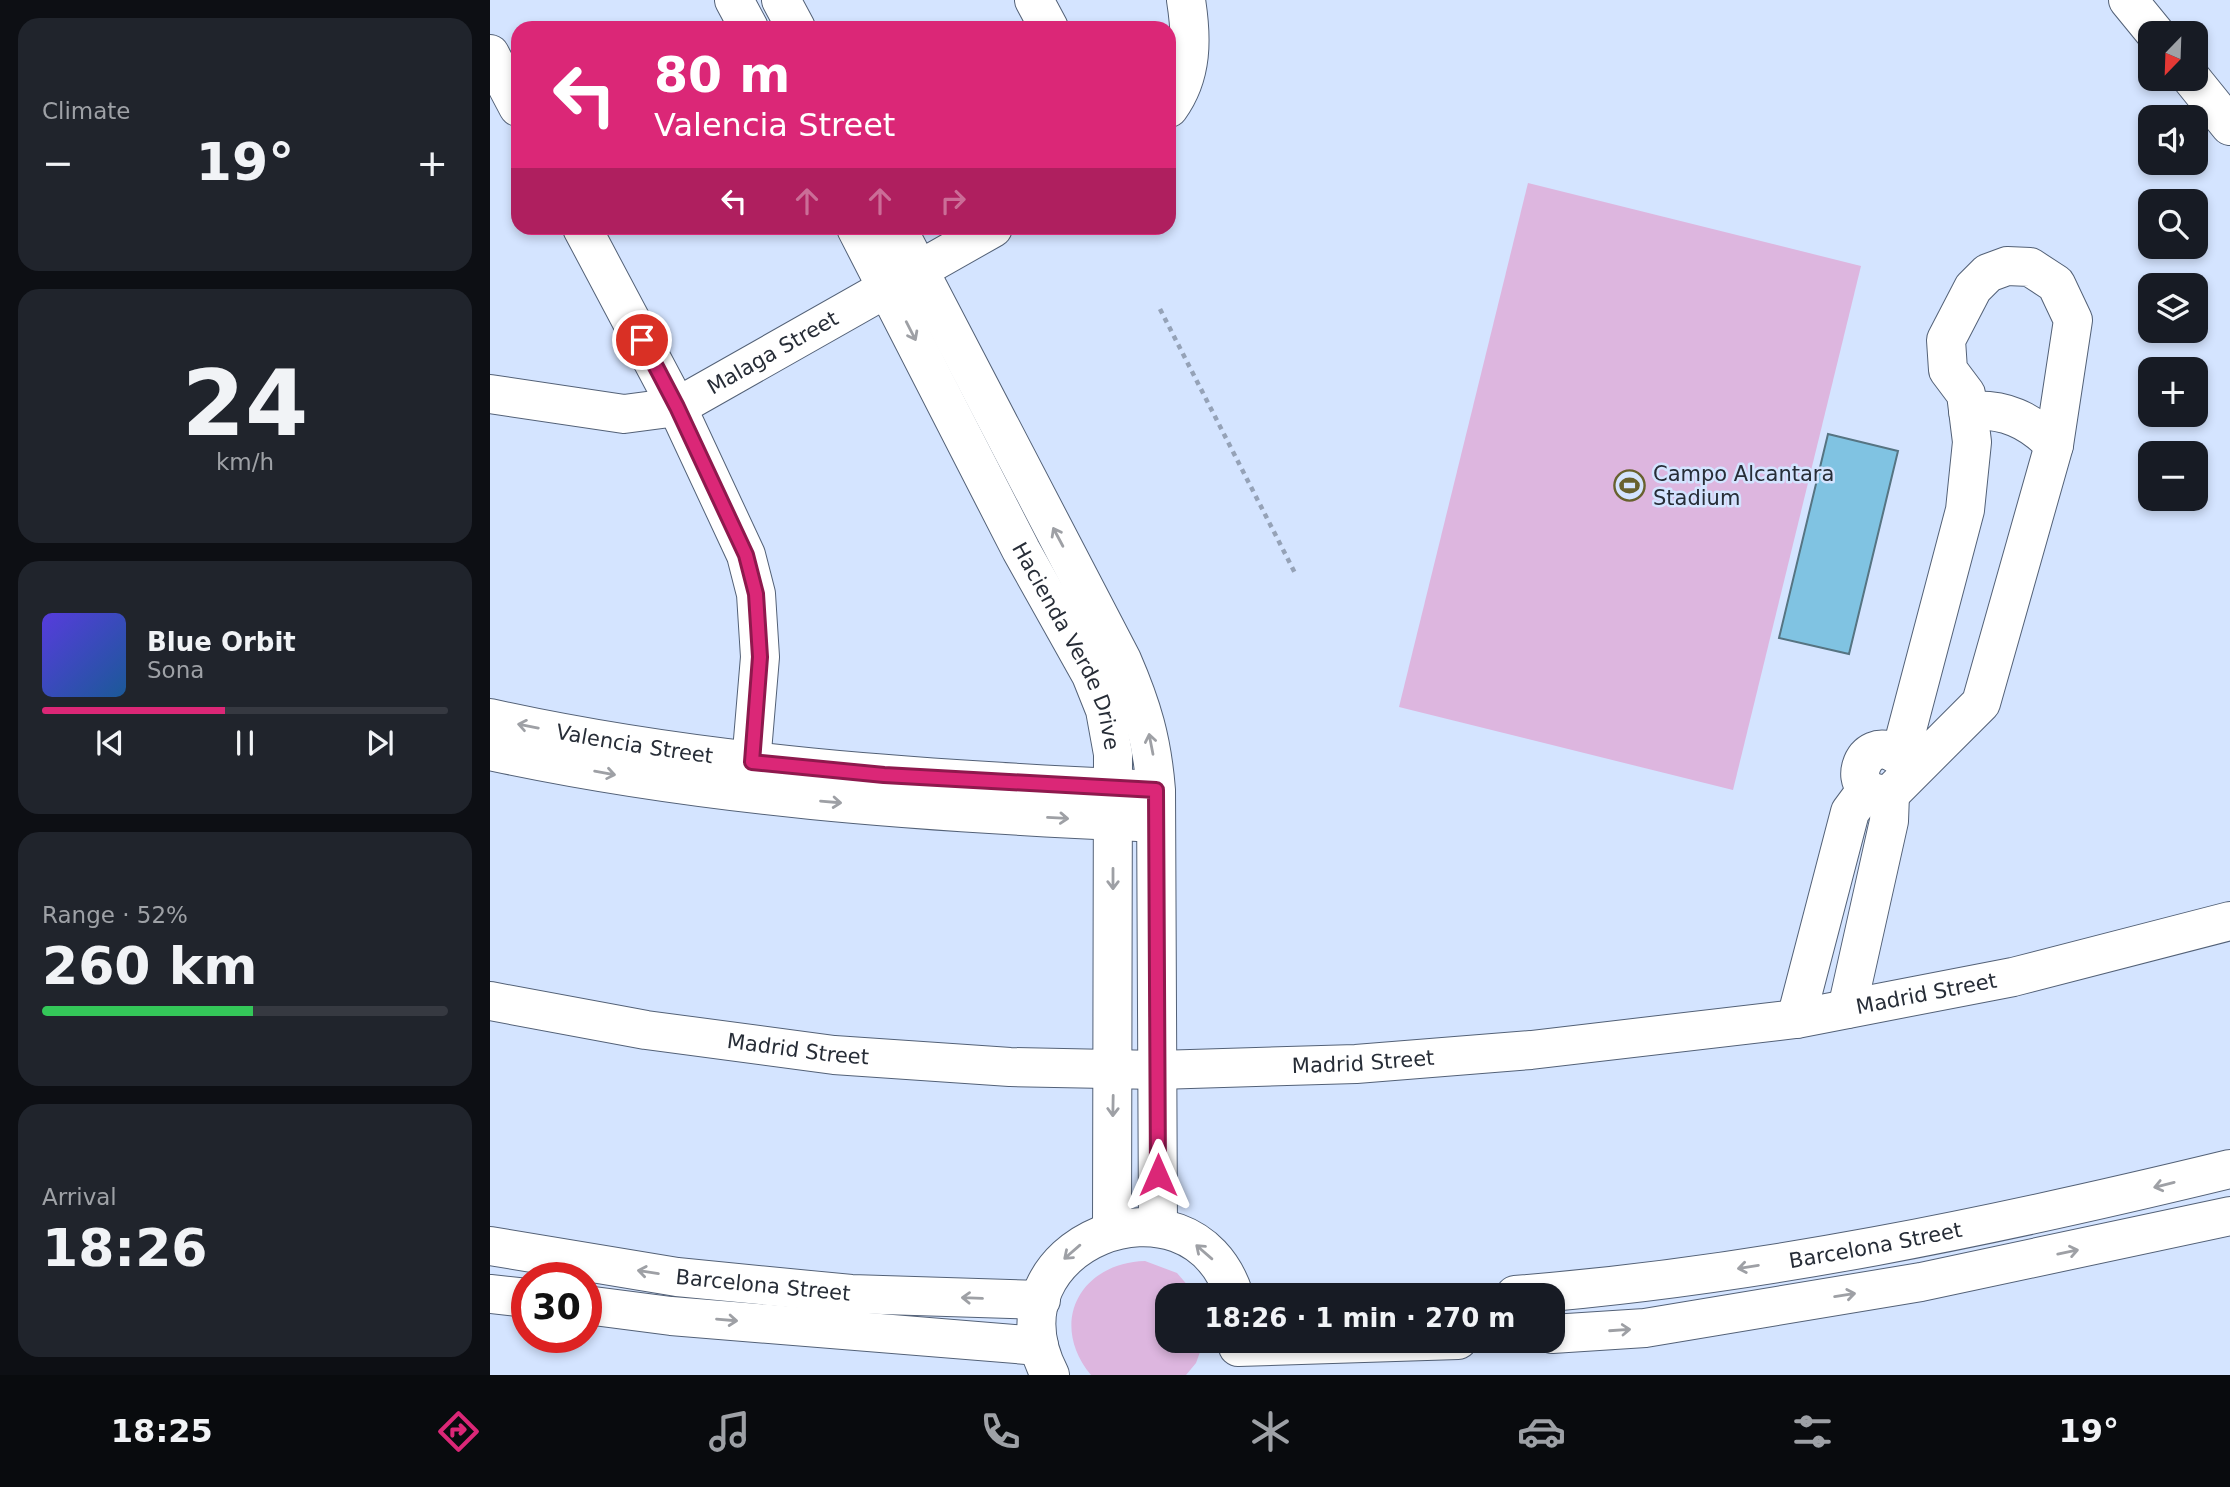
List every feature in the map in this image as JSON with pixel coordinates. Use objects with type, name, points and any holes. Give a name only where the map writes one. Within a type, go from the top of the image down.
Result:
[{"type":"street","points":[[734,0],[746,21]]},
{"type":"street","points":[[781,0],[792,21]]},
{"type":"street","points":[[1034,0],[1045,21]]},
{"type":"street","points":[[1176,98],[1191,56],[1186,0]]},
{"type":"street","points":[[2128,0],[2145,21]]},
{"type":"street","points":[[490,54],[511,94]]},
{"type":"street","points":[[2202,91],[2230,126]]},
{"type":"street","points":[[586,235],[677,407],[746,555],[756,594],[760,657],[750,778]]},
{"type":"street","name":"Hacienda Verde Drive","points":[[862,235],[904,280],[1122,660],[1143,709],[1152,750],[1156,806],[1158,1228]]},
{"type":"street","name":"Hacienda Verde Drive","points":[[898,235],[904,280],[1021,550],[1091,675],[1105,710],[1113,754],[1112,1230]]},
{"type":"street","name":"Malaga Street","points":[[490,394],[624,414],[677,407],[981,235]]},
{"type":"street","points":[[1796,1018],[1850,812],[1892,777],[1981,703],[2054,445],[2073,320],[2056,284],[2030,267],[2007,266],[1988,272],[1973,288],[1947,340],[1948,370],[1966,394],[1972,442],[1965,510],[1892,777],[1889,821],[1847,1009]]},
{"type":"street","points":[[1968,411],[2008,414],[2038,429],[2054,445]]},
{"type":"street","name":"Valencia Street","points":[[490,718],[655,749],[750,778]]},
{"type":"street","name":"Valencia Street","points":[[490,751],[651,781],[884,775],[1113,805],[1156,806]]},
{"type":"street","name":"Madrid Street","points":[[490,1001],[646,1030],[834,1055],[1010,1067],[1158,1070],[1356,1065],[1531,1050],[1796,1018],[2013,977],[2230,921]]},
{"type":"street","name":"Barcelona Street","points":[[1565,1291],[1634,1286],[1905,1242],[2230,1169]]},
{"type":"street","name":"Barcelona Street","points":[[1565,1333],[1645,1328],[1921,1282],[2230,1216]]},
{"type":"street","points":[[1045,1360],[1037,1322],[1041,1300],[1051,1275],[1067,1255],[1088,1239],[1112,1230],[1135,1226],[1158,1228],[1181,1236],[1201,1248],[1218,1265],[1228,1283]]},
{"type":"street","name":"Barcelona Street","points":[[490,1246],[677,1277],[838,1293],[1041,1300]]},
{"type":"street","points":[[490,1294],[511,1296]]},
{"type":"street","name":"Barcelona Street","points":[[602,1308],[1045,1360]]},
{"type":"path","points":[[1160,309],[1296,575]]},
{"type":"shaded area","name":"Campo Alcantara Stadium","points":[[1528,183],[1861,266],[1733,790],[1399,707]]},
{"type":"shaded area","points":[[1145,1261],[1177,1273],[1186,1283],[1155,1283],[1155,1353],[1200,1353],[1196,1363],[1186,1375],[1091,1375],[1078,1355],[1072,1336],[1072,1317],[1078,1299],[1088,1284],[1103,1272],[1122,1264]]},
{"type":"building","points":[[1828,434],[1898,451],[1849,654],[1779,638]]},
{"type":"place","name":"Campo Alcantara Stadium","points":[[1630,486]]},
{"type":"route","points":[[642,340],[677,407],[746,555],[756,594],[760,657],[752,762],[884,775],[1156,790],[1158,1175]]}]
